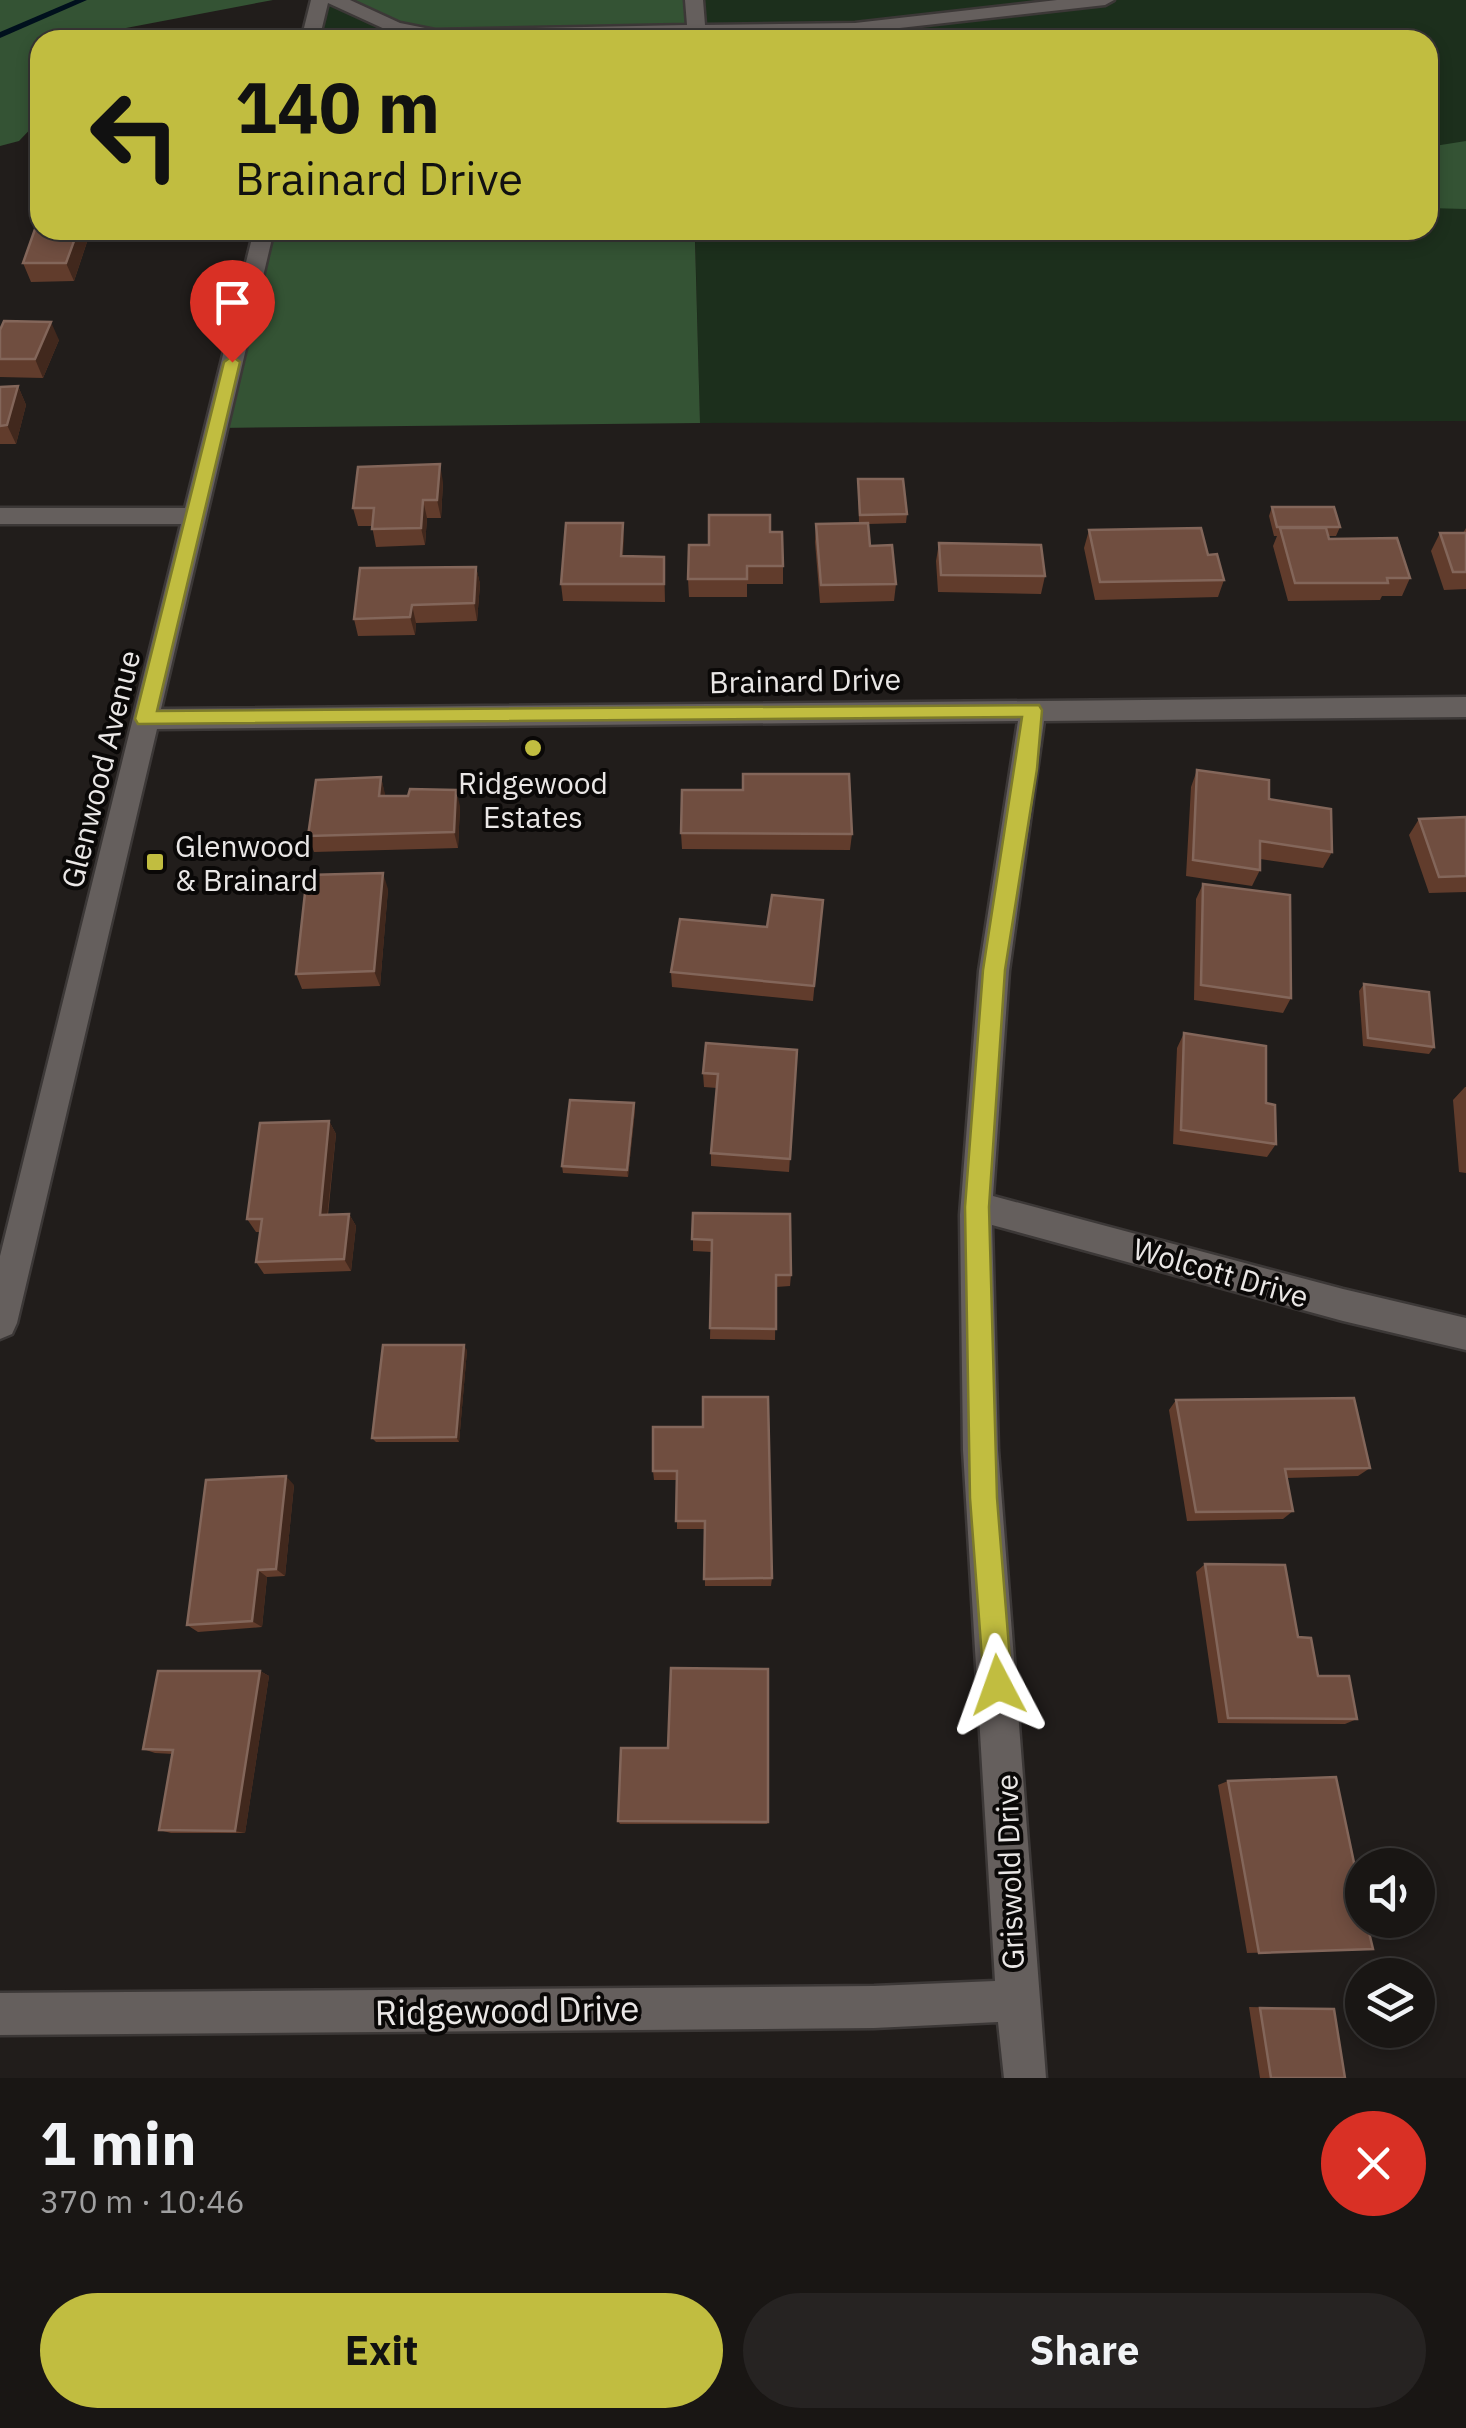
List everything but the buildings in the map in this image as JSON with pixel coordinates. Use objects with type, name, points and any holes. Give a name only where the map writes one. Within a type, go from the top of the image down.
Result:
[{"type":"street","points":[[312,30],[320,0]]},
{"type":"street","points":[[335,0],[395,27],[411,30]]},
{"type":"street","points":[[694,0],[696,30]]},
{"type":"street","points":[[772,30],[874,26],[1105,0]]},
{"type":"street","name":"Glenwood Avenue","points":[[0,1323],[262,240]]},
{"type":"street","points":[[0,516],[195,516]]},
{"type":"street","name":"Brainard Drive","points":[[145,719],[1466,708]]},
{"type":"street","name":"Griswold Drive","points":[[1025,2078],[1014,2001],[1010,1834],[984,1498],[977,1207],[994,970],[1027,769],[1032,710]]},
{"type":"street","name":"Wolcott Drive","points":[[977,1207],[1385,1318],[1466,1334]]},
{"type":"street","name":"Ridgewood Drive","points":[[0,2014],[874,2006],[1014,2001]]},
{"type":"green space","points":[[0,0],[273,0],[124,30],[30,30],[30,129],[19,141],[0,146]]},
{"type":"green space","points":[[320,0],[1466,0],[1466,421],[700,423],[695,240],[1438,240],[1438,30],[312,30]]},
{"type":"green space","points":[[335,0],[696,0],[701,30],[411,30],[395,27]]},
{"type":"green space","points":[[1466,141],[1466,209],[1438,208],[1438,145]]},
{"type":"green space","points":[[262,240],[698,240],[700,423],[216,428]]},
{"type":"waterway","points":[[0,35],[83,0]]},
{"type":"place","name":"Ridgewood Estates","points":[[533,748]]},
{"type":"place","name":"Glenwood & Brainard","points":[[155,862]]},
{"type":"route","points":[[232,362],[145,719],[1032,710],[1027,769],[994,970],[977,1207],[976,1300],[984,1498],[998,1685]]}]
